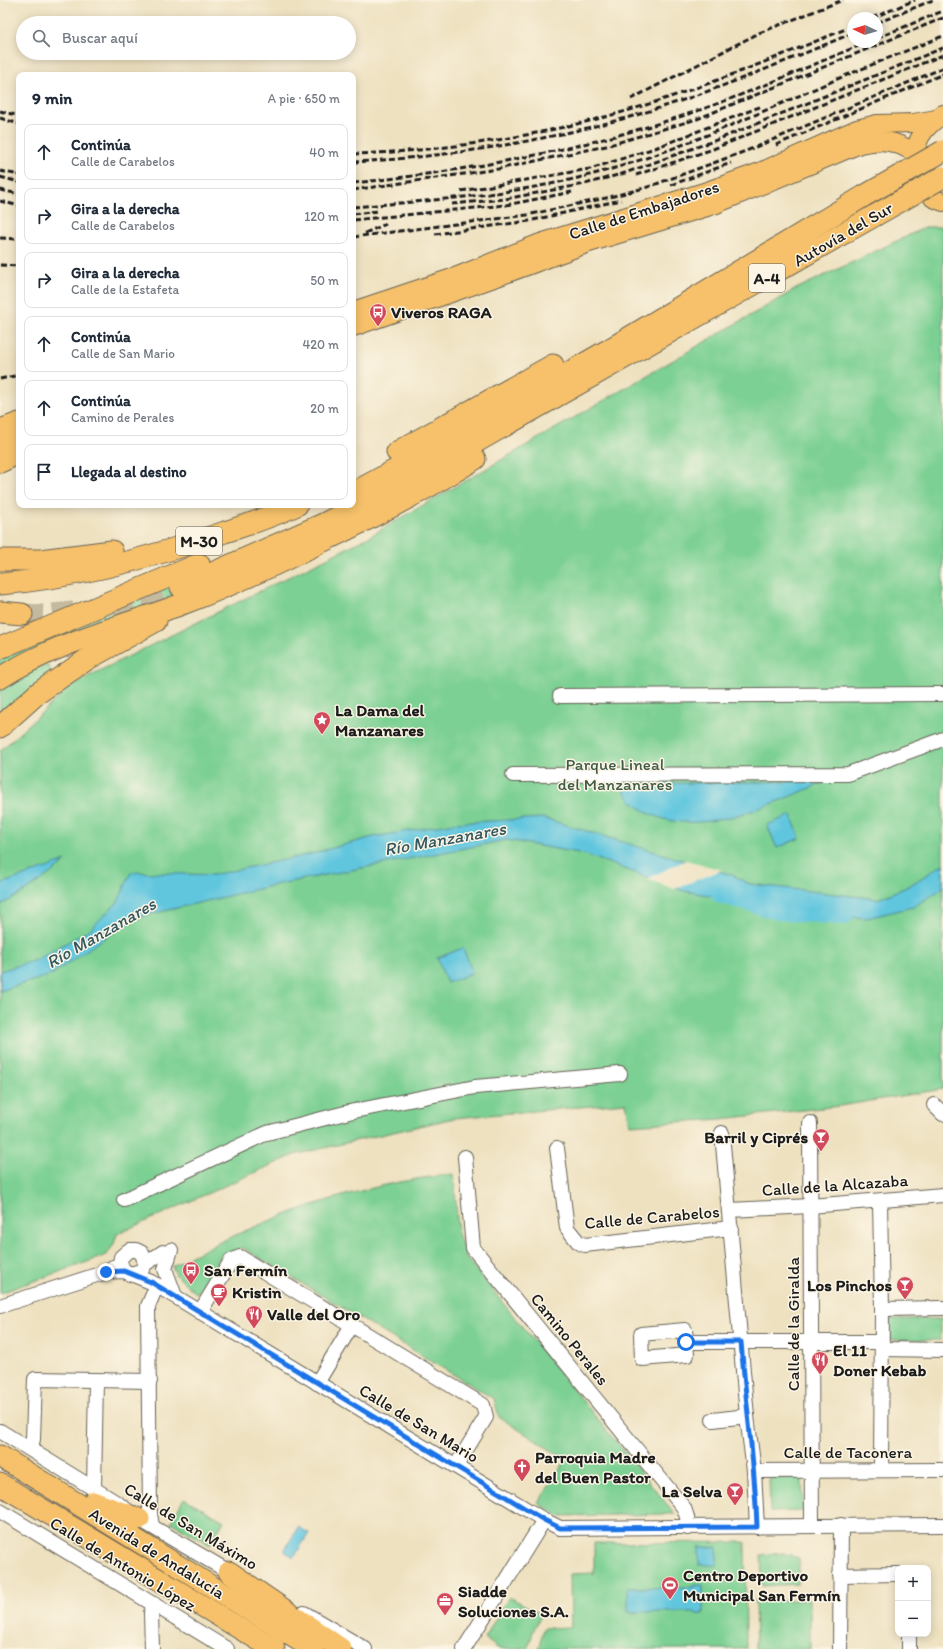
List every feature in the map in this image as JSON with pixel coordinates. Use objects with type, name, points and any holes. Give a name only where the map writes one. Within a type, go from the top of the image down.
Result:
[{"type":"highway","name":"Autovía del Sur","points":[[758,258],[943,151]]},
{"type":"highway","name":"Autovía del Sur","points":[[183,595],[298,554],[359,524],[447,477],[611,375],[660,339],[943,177]]},
{"type":"highway","points":[[356,475],[614,331],[758,258]]},
{"type":"highway","points":[[356,491],[490,418],[602,354],[758,258]]},
{"type":"highway","points":[[0,430],[16,425]]},
{"type":"highway","points":[[0,462],[16,454]]},
{"type":"highway","points":[[0,560],[40,560],[89,555],[135,547],[196,532],[264,508]]},
{"type":"highway","name":"M-30","points":[[0,584],[45,579],[115,565],[186,546],[291,508]]},
{"type":"highway","points":[[0,648],[256,540],[322,508]]},
{"type":"highway","points":[[0,678],[40,656],[121,624],[183,595]]},
{"type":"highway","points":[[0,727],[38,693],[86,660],[136,634],[183,595]]},
{"type":"highway","points":[[0,641],[106,596],[120,598]]},
{"type":"highway","points":[[0,612],[22,614]]},
{"type":"highway","name":"Avenida de Andalucía","points":[[0,1456],[313,1649]]},
{"type":"highway","points":[[23,1470],[44,1475],[92,1502],[145,1523]]},
{"type":"highway","name":"Avenida de Andalucía","points":[[0,1484],[274,1649]]},
{"type":"highway","points":[[229,1572],[340,1649]]},
{"type":"highway","points":[[231,1598],[263,1606],[340,1649]]},
{"type":"highway","points":[[213,1612],[240,1645],[246,1649]]},
{"type":"main road","name":"Calle de Embajadores","points":[[356,326],[491,280],[586,244],[714,206],[860,144],[880,140],[895,142],[915,153],[921,134],[940,117]]},
{"type":"main road","name":"Calle de Embajadores","points":[[356,310],[455,277],[540,243],[710,190],[760,172],[857,129],[877,124],[913,123],[940,117]]},
{"type":"main road","points":[[0,444],[16,437]]},
{"type":"main road","points":[[0,456],[16,449]]},
{"type":"street","points":[[560,696],[943,694]]},
{"type":"street","points":[[513,775],[848,774],[943,739]]},
{"type":"street","points":[[124,1200],[267,1133],[289,1126],[397,1102],[475,1087],[620,1074]]},
{"type":"street","name":"Calle de la Giralda","points":[[810,1123],[812,1525]]},
{"type":"street","name":"Calle de Carabelos","points":[[722,1133],[747,1416],[754,1471],[757,1527]]},
{"type":"street","name":"Calle de Carabelos","points":[[557,1148],[567,1228],[579,1243],[585,1245],[731,1228]]},
{"type":"street","name":"Camino Perales","points":[[465,1156],[473,1248],[684,1508],[688,1528]]},
{"type":"street","name":"Calle de la Alcazaba","points":[[730,1210],[810,1206],[943,1195]]},
{"type":"street","points":[[880,1201],[882,1309],[881,1470]]},
{"type":"street","points":[[125,1269],[124,1252],[136,1250],[154,1284],[148,1306],[150,1381],[150,1514],[145,1523]]},
{"type":"street","points":[[171,1250],[165,1269],[175,1296]]},
{"type":"street","points":[[200,1312],[231,1261],[240,1257],[483,1405],[486,1417],[456,1466]]},
{"type":"street","points":[[0,1306],[106,1272],[125,1269],[141,1271],[143,1261]]},
{"type":"street","name":"Calle de San Mario","points":[[125,1269],[175,1296],[544,1520],[560,1528],[688,1528],[841,1524],[943,1525]]},
{"type":"street","points":[[882,1309],[943,1308]]},
{"type":"street","points":[[317,1383],[352,1325]]},
{"type":"street","points":[[686,1342],[882,1345],[943,1350]]},
{"type":"street","points":[[31,1448],[35,1379],[150,1381]]},
{"type":"street","points":[[94,1489],[96,1380]]},
{"type":"street","points":[[713,1420],[747,1416]]},
{"type":"street","name":"Calle de San Máximo","points":[[0,1431],[31,1448],[145,1523],[366,1649]]},
{"type":"street","name":"Calle de Taconera","points":[[754,1471],[943,1470]]},
{"type":"street","name":"Calle de Antonio López","points":[[0,1511],[227,1649]]},
{"type":"street","points":[[464,1649],[544,1520]]},
{"type":"street","points":[[840,1649],[841,1524]]},
{"type":"street","points":[[840,1576],[895,1574]]},
{"type":"street","points":[[152,1649],[151,1613],[154,1604]]},
{"type":"street","points":[[909,1637],[909,1649]]},
{"type":"green space","name":"Parque Lineal del Manzanares","points":[[926,227],[943,227],[943,1089],[840,1106],[721,1119],[630,1125],[626,1103],[454,1118],[294,1155],[117,1234],[114,1244],[107,1255],[0,1293],[0,751],[73,684],[365,539],[796,289]]},
{"type":"green space","points":[[175,583],[180,593],[0,667],[0,659]]},
{"type":"green space","points":[[48,665],[52,673],[0,715],[0,689],[32,669]]},
{"type":"green space","points":[[454,1174],[458,1233],[467,1259],[675,1514],[559,1516],[538,1503],[566,1460],[499,1417],[494,1399],[243,1248],[222,1254],[197,1294],[176,1275],[172,1266],[205,1249],[273,1219],[308,1206],[380,1186]]},
{"type":"green space","points":[[889,1319],[941,1319],[941,1340],[889,1340]]},
{"type":"green space","points":[[802,1477],[803,1511],[770,1512],[769,1478]]},
{"type":"green space","points":[[184,1498],[224,1521],[210,1545],[171,1522]]},
{"type":"green space","name":"Centro Deportivo Municipal San Fermín","points":[[745,1542],[746,1649],[538,1649],[544,1628],[571,1627],[570,1574],[594,1573],[594,1543]]},
{"type":"green space","points":[[783,1553],[799,1558],[798,1584],[762,1586],[761,1555]]},
{"type":"green space","points":[[509,1597],[542,1614],[533,1631],[528,1649],[499,1649],[484,1638]]},
{"type":"green space","points":[[755,1600],[810,1600],[810,1649],[756,1649]]},
{"type":"water","points":[[828,781],[784,799],[735,816],[710,821],[686,822],[663,819],[642,809],[632,801],[623,788],[623,784]]},
{"type":"water","points":[[791,815],[800,838],[777,848],[767,825]]},
{"type":"water","points":[[543,818],[732,875],[750,884],[878,899],[909,886],[943,864],[943,888],[913,907],[867,918],[833,916],[684,891],[584,854],[507,840],[279,884],[143,916],[114,931],[51,975],[0,991],[0,971],[36,960],[89,930],[118,902],[131,872],[213,875],[307,855],[373,837],[455,823]]},
{"type":"water","points":[[66,861],[34,885],[0,905],[0,884]]},
{"type":"water","points":[[463,948],[473,973],[447,983],[437,958]]},
{"type":"water","points":[[298,1527],[309,1533],[294,1557],[284,1551]]},
{"type":"water","points":[[699,1547],[717,1547],[717,1565],[699,1565]]},
{"type":"water","points":[[695,1585],[703,1585],[703,1614],[696,1614],[695,1612],[628,1612],[628,1588],[695,1587]]},
{"type":"pier","points":[[686,860],[722,870],[674,889],[647,879]]},
{"type":"waterway","name":"Río Manzanares","points":[[720,894],[779,911],[844,916]]},
{"type":"tunnel","points":[[112,607],[156,596],[181,587]]},
{"type":"tunnel","points":[[22,614],[43,615],[81,611]]},
{"type":"railway","points":[[631,99],[759,33],[843,0]]},
{"type":"railway","points":[[883,13],[915,0]]},
{"type":"railway","points":[[883,21],[933,0]]},
{"type":"railway","points":[[883,36],[943,11]]},
{"type":"railway","points":[[356,190],[498,169],[606,146],[697,119],[943,18]]},
{"type":"railway","points":[[356,154],[424,150],[459,146],[529,134],[599,119],[716,81],[847,28]]},
{"type":"railway","points":[[356,162],[389,160],[494,147],[529,141],[633,116],[717,88],[847,36]]},
{"type":"railway","points":[[356,207],[482,195],[546,185],[608,170],[635,162],[689,142],[943,36]]},
{"type":"railway","points":[[356,183],[484,165],[527,157],[613,137],[655,125],[719,103],[854,48]]},
{"type":"railway","points":[[452,204],[505,199],[585,184],[625,173],[719,139],[943,48]]},
{"type":"railway","points":[[636,175],[713,149],[943,55]]},
{"type":"railway","points":[[356,237],[527,215],[606,198],[648,187],[746,151],[943,68]]},
{"type":"railway","points":[[776,145],[943,74]]},
{"type":"railway","points":[[461,191],[590,169],[655,148],[762,106]]},
{"type":"railway","points":[[0,111],[16,115]]},
{"type":"railway","points":[[0,118],[16,123]]},
{"type":"railway","points":[[671,185],[731,163]]},
{"type":"railway","points":[[0,171],[16,174]]},
{"type":"railway","points":[[0,177],[16,181]]},
{"type":"railway","points":[[0,190],[16,193]]},
{"type":"railway","points":[[356,220],[506,205],[572,192]]},
{"type":"railway","points":[[435,234],[529,221],[621,200]]},
{"type":"railway","points":[[0,201],[16,205]]},
{"type":"railway","points":[[356,214],[378,211]]},
{"type":"railway","points":[[365,233],[386,224]]},
{"type":"railway","points":[[0,238],[16,239]]},
{"type":"railway","points":[[0,265],[16,266]]},
{"type":"railway","points":[[0,379],[16,376]]},
{"type":"place","name":"Viveros RAGA","points":[[378,327]]},
{"type":"place","name":"La Dama del Manzanares","points":[[322,735]]},
{"type":"place","name":"Barril y Ciprés","points":[[821,1152]]},
{"type":"place","name":"San Fermín","points":[[191,1285]]},
{"type":"place","name":"Los Pinchos","points":[[905,1300]]},
{"type":"place","name":"Kristin","points":[[219,1307]]},
{"type":"place","name":"Valle del Oro","points":[[254,1329]]},
{"type":"place","name":"El 11 Doner Kebab","points":[[820,1375]]},
{"type":"place","name":"Parroquia Madre del Buen Pastor","points":[[522,1482]]},
{"type":"place","name":"La Selva","points":[[735,1506]]},
{"type":"place","name":"Centro Deportivo Municipal San Fermín","points":[[670,1600]]},
{"type":"place","name":"Siadde Soluciones S.A.","points":[[445,1616]]},
{"type":"route","points":[[106,1272],[124,1271],[151,1282],[317,1383],[368,1412],[544,1520],[560,1528],[757,1527],[754,1471],[747,1416],[741,1342],[686,1342]]}]
